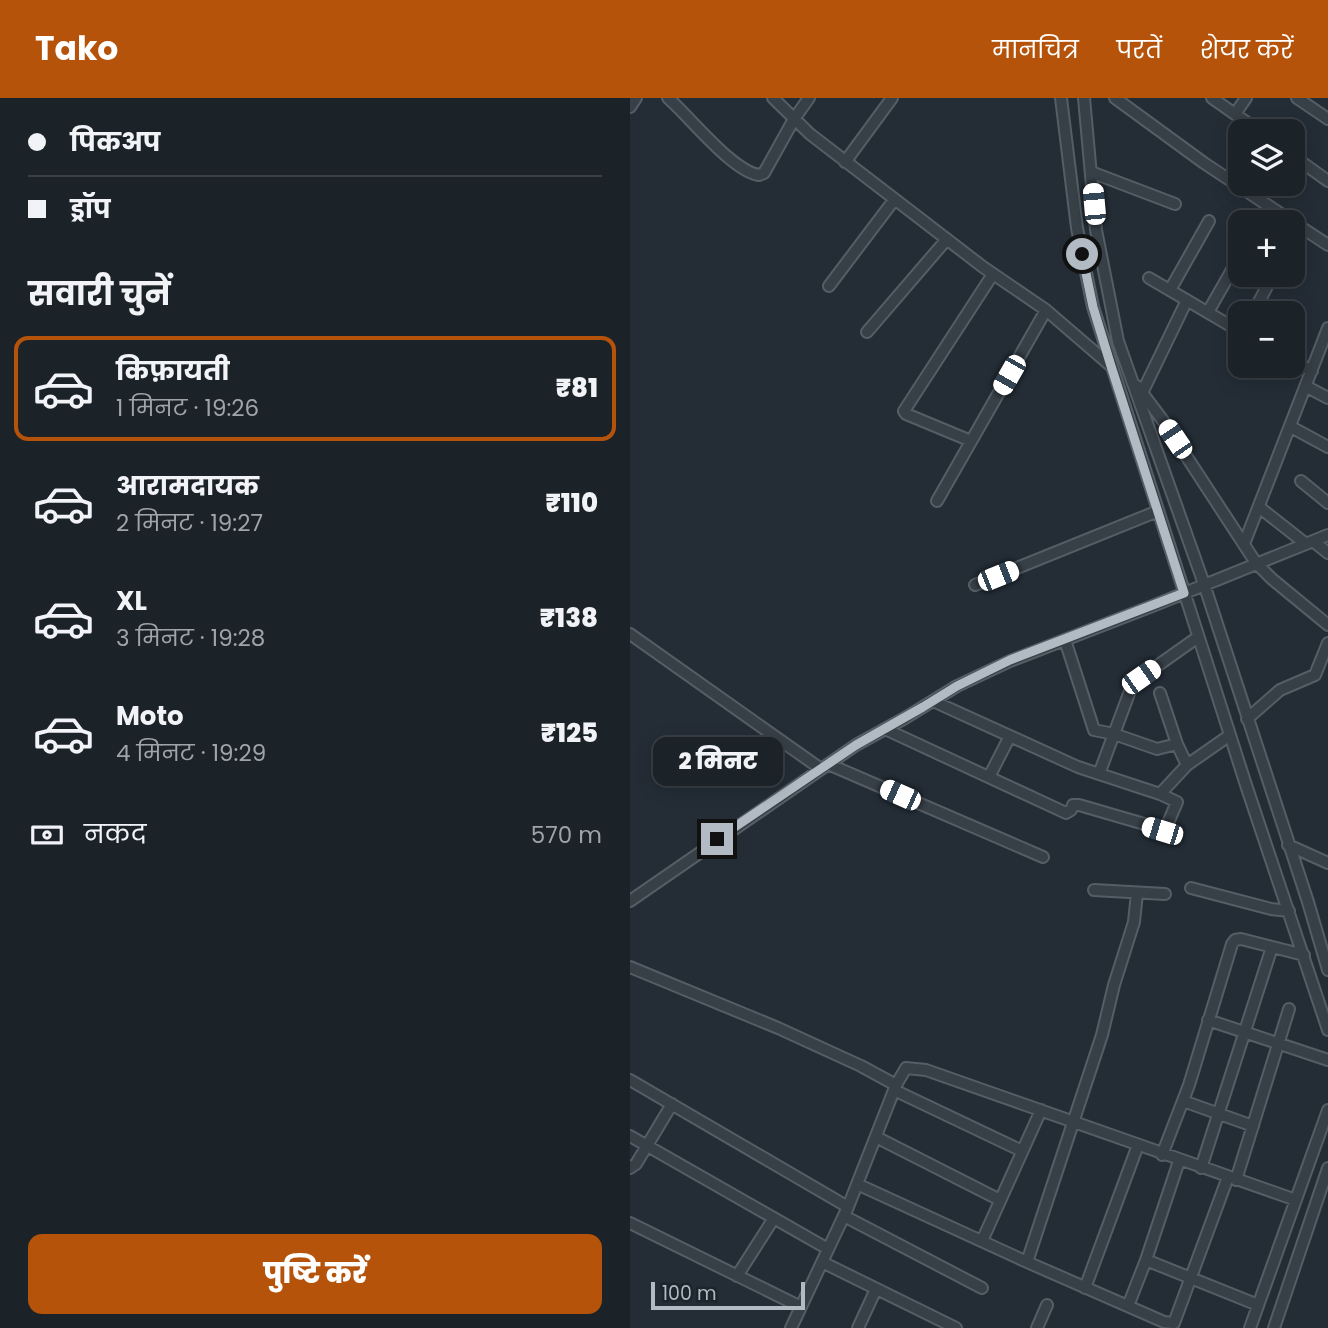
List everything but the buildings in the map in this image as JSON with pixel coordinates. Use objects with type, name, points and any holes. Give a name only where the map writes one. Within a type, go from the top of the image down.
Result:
[{"type":"street","points":[[630,107],[636,98]]},
{"type":"street","points":[[668,98],[727,156],[744,170],[759,175],[767,168],[809,98]]},
{"type":"street","points":[[773,98],[845,162],[993,274],[1046,310],[1120,371],[1142,393],[1164,422],[1256,563],[1328,625]]},
{"type":"street","points":[[845,162],[892,98]]},
{"type":"street","points":[[1061,98],[1077,228],[1093,307],[1120,371],[1194,588],[1198,637],[1230,735],[1288,845],[1328,970]]},
{"type":"street","points":[[1115,98],[1274,210]]},
{"type":"street","points":[[1212,98],[1242,119]]},
{"type":"street","points":[[1235,114],[1246,98]]},
{"type":"street","points":[[1297,98],[1328,119]]},
{"type":"street","points":[[1087,100],[1091,172],[1103,273],[1118,341],[1120,371],[1158,511],[1194,588],[1247,719],[1255,781],[1289,911],[1328,1030]]},
{"type":"street","points":[[1305,165],[1328,181]]},
{"type":"street","points":[[1091,172],[1175,204]]},
{"type":"street","points":[[829,286],[894,200]]},
{"type":"street","points":[[1266,210],[1268,206]]},
{"type":"street","points":[[1170,290],[1209,221]]},
{"type":"street","points":[[1305,230],[1328,245]]},
{"type":"street","points":[[867,332],[947,239]]},
{"type":"street","points":[[971,441],[904,411],[993,274]]},
{"type":"street","points":[[1208,312],[1228,277]]},
{"type":"street","points":[[1149,278],[1228,324]]},
{"type":"street","points":[[1142,393],[1187,300]]},
{"type":"street","points":[[937,501],[1046,310]]},
{"type":"street","points":[[1244,544],[1312,371],[1325,348],[1328,328]]},
{"type":"street","points":[[1305,367],[1312,371]]},
{"type":"street","points":[[1307,387],[1328,398]]},
{"type":"street","points":[[1291,427],[1328,447]]},
{"type":"street","points":[[1301,481],[1328,503]]},
{"type":"street","points":[[1259,507],[1328,553]]},
{"type":"street","points":[[975,585],[1158,511]]},
{"type":"street","points":[[630,901],[824,766],[979,674],[1328,535]]},
{"type":"street","points":[[630,634],[824,766],[1043,858]]},
{"type":"street","points":[[1099,774],[1133,683],[1198,637]]},
{"type":"street","points":[[1065,640],[1094,730],[1157,749],[1177,744]]},
{"type":"street","points":[[1247,719],[1280,690],[1315,676],[1328,643]]},
{"type":"street","points":[[1160,693],[1187,765]]},
{"type":"street","points":[[884,729],[1066,813],[1073,805],[1079,804],[1162,831],[1167,828],[1177,804],[1174,800],[1079,767],[933,701]]},
{"type":"street","points":[[1160,794],[1187,765],[1230,735]]},
{"type":"street","points":[[989,777],[1010,736]]},
{"type":"street","points":[[1288,845],[1328,863]]},
{"type":"street","points":[[1191,888],[1271,909],[1289,911]]},
{"type":"street","points":[[1094,890],[1165,894]]},
{"type":"street","points":[[1027,1262],[1102,1035],[1134,922],[1137,893]]},
{"type":"street","points":[[1162,1155],[1183,1101],[1232,944],[1241,939],[1304,955]]},
{"type":"street","points":[[1201,1168],[1272,947]]},
{"type":"street","points":[[630,967],[778,1028],[1022,1151]]},
{"type":"street","points":[[857,1184],[1128,1307],[1164,1322],[1174,1323],[1253,1126],[1289,1009]]},
{"type":"street","points":[[1208,1020],[1328,1060]]},
{"type":"street","points":[[791,1328],[846,1212],[895,1088],[906,1068],[916,1068],[1041,1110],[1179,1161],[1296,1200]]},
{"type":"street","points":[[630,1080],[846,1212],[982,1288]]},
{"type":"street","points":[[1183,1101],[1253,1126]]},
{"type":"street","points":[[631,1169],[648,1146],[672,1104]]},
{"type":"street","points":[[982,1241],[1041,1110]]},
{"type":"street","points":[[1274,1328],[1310,1227],[1328,1110]]},
{"type":"street","points":[[630,1136],[828,1249]]},
{"type":"street","points":[[876,1137],[1000,1200]]},
{"type":"street","points":[[1085,1288],[1138,1146]]},
{"type":"street","points":[[1128,1307],[1179,1161]]},
{"type":"street","points":[[1250,1328],[1296,1200],[1328,1168]]},
{"type":"street","points":[[737,1276],[774,1218]]},
{"type":"street","points":[[630,1223],[801,1307]]},
{"type":"street","points":[[1146,1259],[1258,1305]]},
{"type":"street","points":[[822,1262],[956,1328]]},
{"type":"street","points":[[858,1328],[876,1289]]},
{"type":"street","points":[[1037,1328],[1047,1305]]},
{"type":"route","points":[[717,839],[856,745],[979,674],[1184,593],[1093,307],[1082,254]]}]
